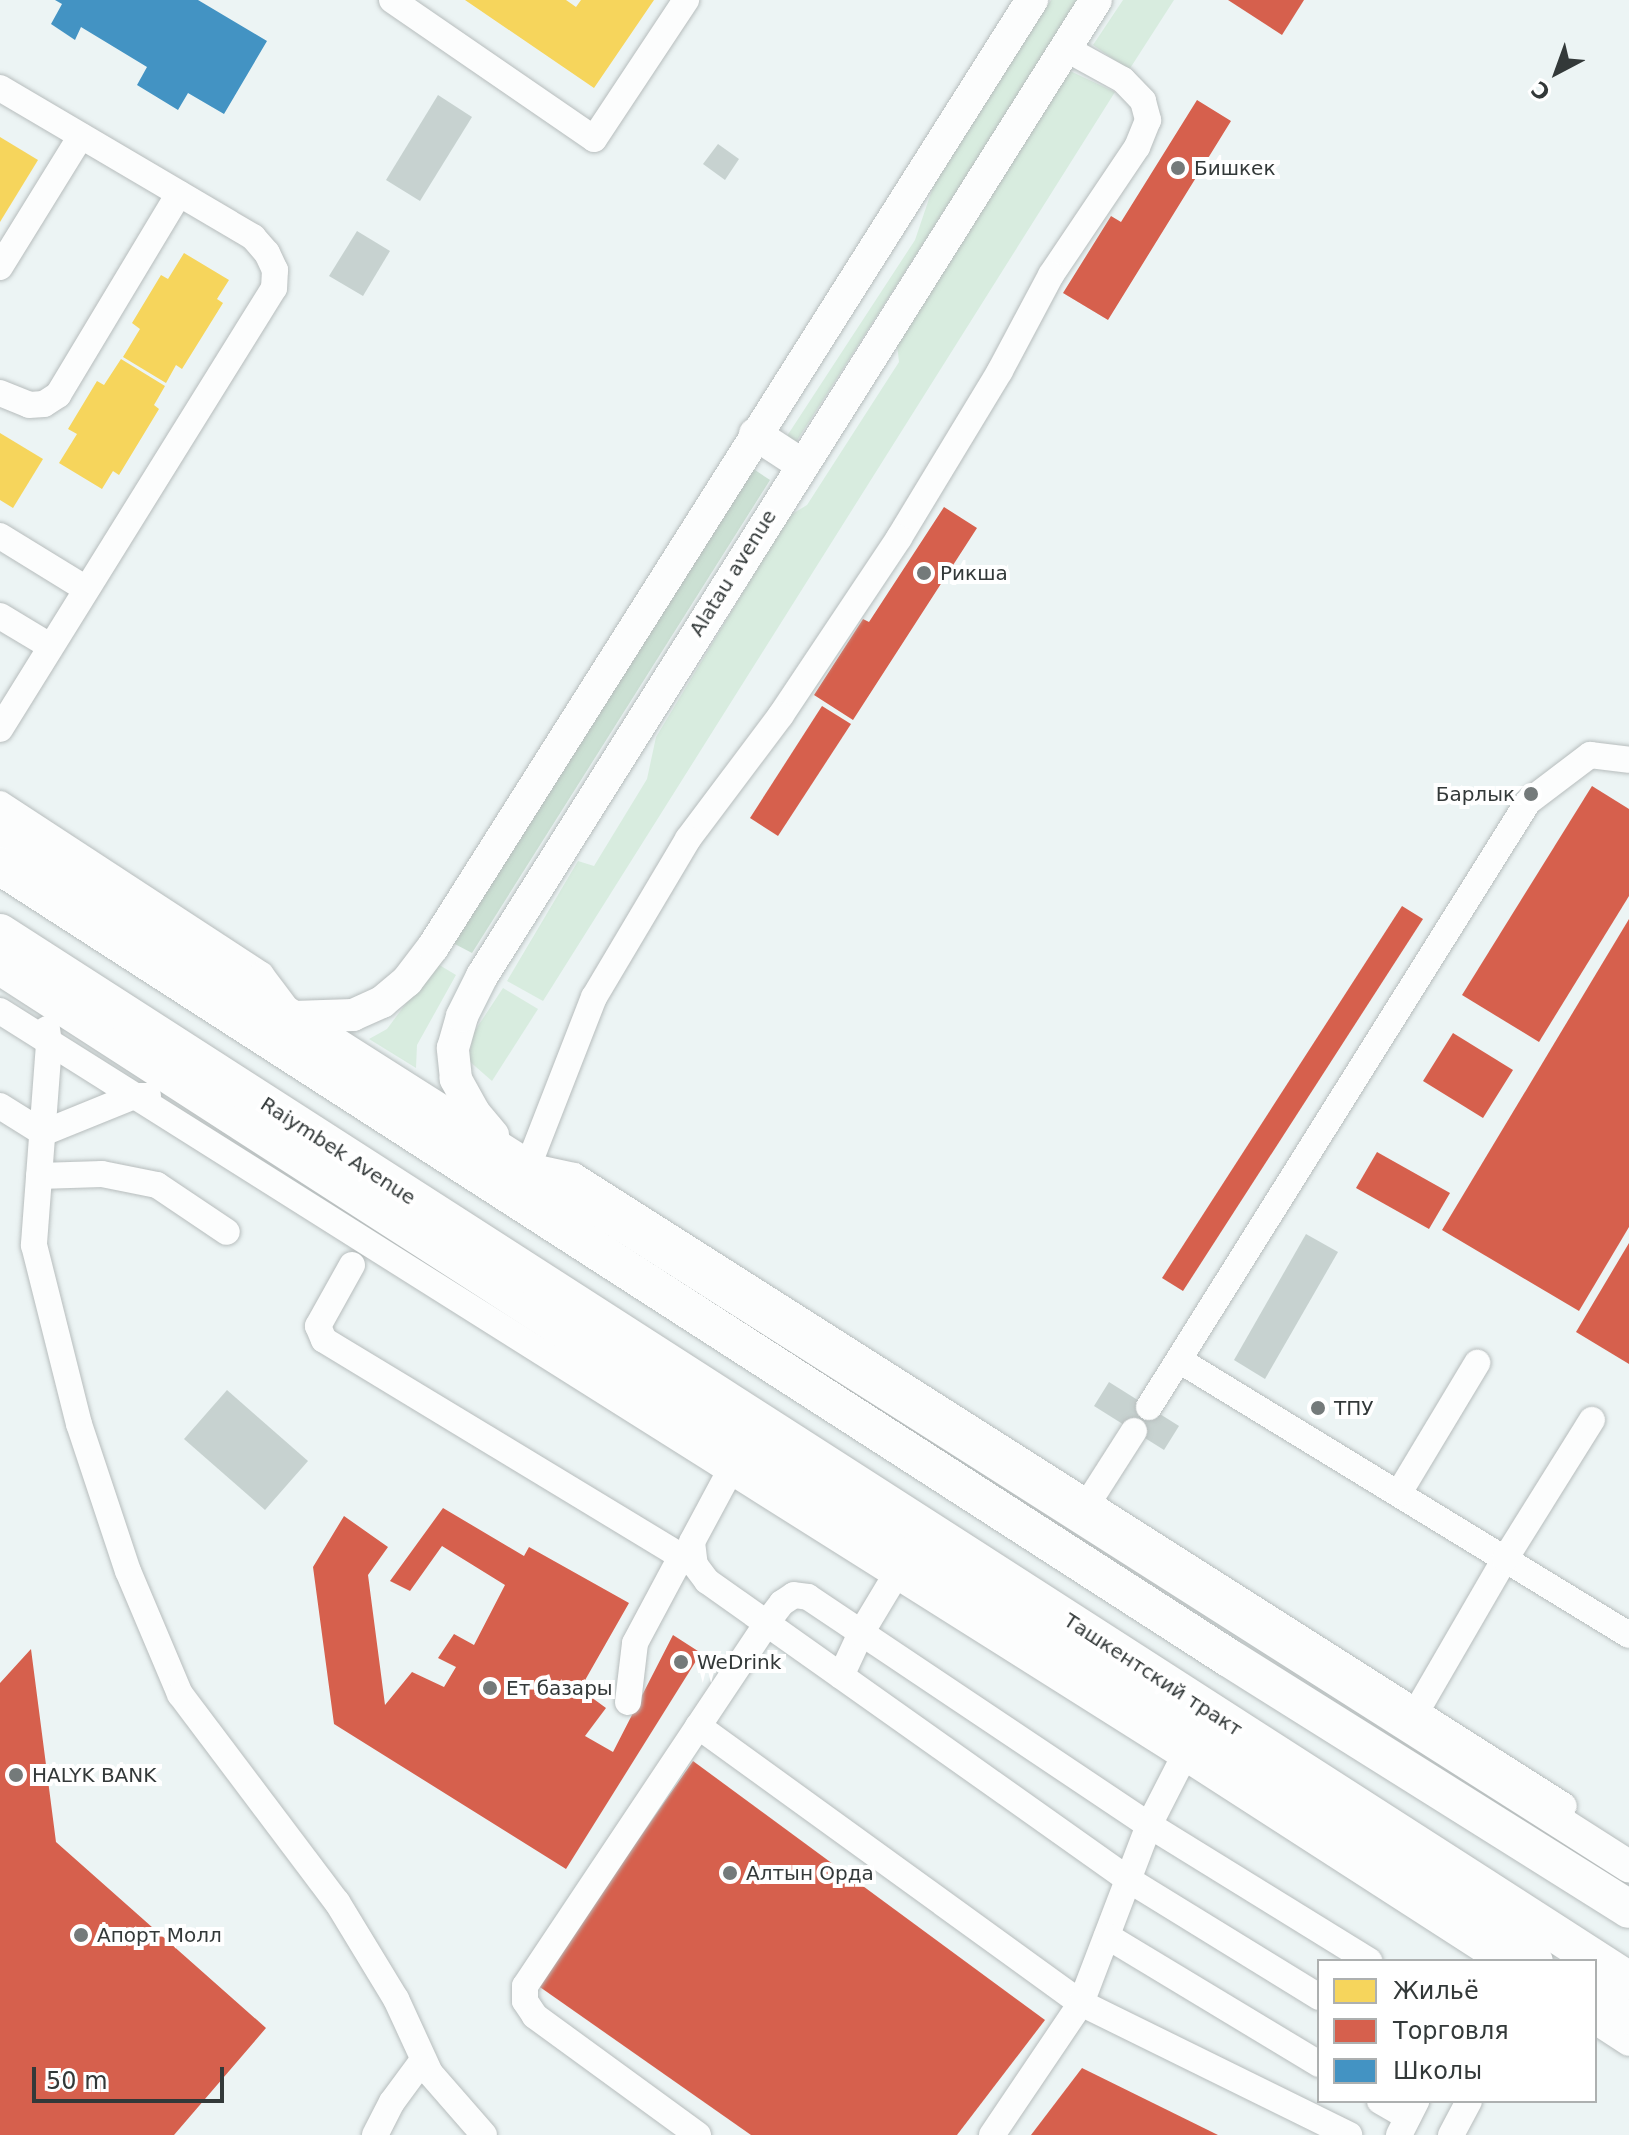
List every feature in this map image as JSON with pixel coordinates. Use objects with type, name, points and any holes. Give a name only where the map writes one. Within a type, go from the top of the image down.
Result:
[{"type":"highway","points":[[0,866],[1229,1658],[1629,1909]]},
{"type":"highway","name":"Raiymbek Avenue","points":[[0,933],[677,1368]]},
{"type":"highway","name":"Ташкентский тракт","points":[[677,1368],[1595,1959]]},
{"type":"highway","name":"Ташкентский тракт","points":[[1597,1960],[1629,1981]]},
{"type":"main road","points":[[294,1017],[353,1015],[382,1002],[407,981],[433,947],[1032,0]]},
{"type":"main road","name":"Alatau avenue","points":[[520,1161],[474,1112],[456,1079],[453,1048],[462,1016],[482,976],[801,464],[1096,0]]},
{"type":"main road","points":[[755,434],[801,464]]},
{"type":"main road","points":[[0,830],[520,1161],[1083,1510],[1412,1719],[1629,1866]]},
{"type":"main road","points":[[0,969],[230,1117],[736,1459],[901,1566],[1189,1748],[1534,1959]]},
{"type":"main road","points":[[1597,1998],[1629,2018]]},
{"type":"street","points":[[392,0],[594,139],[686,0]]},
{"type":"street","points":[[520,1161],[594,997],[688,839],[781,715],[899,538],[1000,371],[1051,275],[1137,147],[1148,120],[1143,101],[1123,80],[1065,48]]},
{"type":"street","points":[[0,88],[253,237],[275,270],[274,288],[86,589],[50,646],[8,694],[0,729]]},
{"type":"street","points":[[0,267],[81,136]]},
{"type":"street","points":[[0,393],[29,405],[44,404],[58,395],[179,194]]},
{"type":"street","points":[[0,536],[86,589]]},
{"type":"street","points":[[0,616],[50,646]]},
{"type":"street","points":[[1149,1407],[1528,802],[1590,755],[1629,760]]},
{"type":"street","points":[[0,804],[261,975],[294,1017]]},
{"type":"street","points":[[35,991],[45,1016],[49,1044],[34,1245],[79,1424],[128,1571],[180,1694],[337,1902],[396,1999],[430,2073],[484,2135]]},
{"type":"street","points":[[0,1011],[134,1096],[736,1459],[692,1542],[688,1561],[635,1643],[628,1702]]},
{"type":"street","points":[[43,1133],[134,1096],[179,1098],[230,1117]]},
{"type":"street","points":[[0,1106],[43,1133]]},
{"type":"street","points":[[39,1176],[102,1174],[157,1185],[227,1232]]},
{"type":"street","points":[[352,1265],[318,1326],[324,1340],[688,1561],[707,1581],[766,1624],[1129,1880],[1317,1996]]},
{"type":"street","points":[[1179,1360],[1629,1635]]},
{"type":"street","points":[[1399,1493],[1477,1363]]},
{"type":"street","points":[[1592,1420],[1505,1559],[1412,1719],[1629,1847]]},
{"type":"street","points":[[1083,1510],[1134,1431]]},
{"type":"street","points":[[841,1676],[861,1633],[901,1566]]},
{"type":"street","points":[[698,2135],[535,2016],[525,2001],[525,1986],[766,1624],[782,1603],[794,1595],[808,1597],[1149,1825],[1366,1959]]},
{"type":"street","points":[[698,1726],[1081,2003],[1349,2135]]},
{"type":"street","points":[[992,2135],[1081,2003],[1149,1825],[1189,1748],[1498,1959]]},
{"type":"street","points":[[1107,1936],[1317,2063]]},
{"type":"street","points":[[1597,2022],[1629,2043]]},
{"type":"street","points":[[375,2135],[392,2102],[423,2060]]},
{"type":"street","points":[[1383,2103],[1407,2118]]},
{"type":"street","points":[[1451,2135],[1468,2103]]},
{"type":"green space","points":[[1051,0],[1079,0],[796,442],[787,436],[915,240],[935,181]]},
{"type":"green space","points":[[1123,0],[1174,0],[1129,70],[1093,45]]},
{"type":"green space","points":[[1068,70],[1115,92],[543,1001],[507,981],[578,861],[594,866],[647,779],[656,737],[789,516],[807,505],[899,362],[896,336]]},
{"type":"green space","points":[[752,468],[770,480],[472,953],[451,942]]},
{"type":"green space","points":[[436,963],[456,975],[417,1045],[416,1068],[369,1039],[387,1029]]},
{"type":"green space","points":[[503,988],[538,1009],[492,1081],[468,1060],[474,1032]]},
{"type":"building: Жильё","points":[[465,0],[566,0],[576,7],[581,0],[654,0],[594,88]]},
{"type":"building: Жильё","points":[[0,137],[38,160],[0,222]]},
{"type":"building: Жильё","points":[[184,253],[229,280],[217,299],[223,303],[182,369],[176,365],[166,383],[123,357],[140,329],[132,323],[161,275],[168,279]]},
{"type":"building: Жильё","points":[[121,359],[165,386],[154,405],[159,409],[119,475],[113,471],[102,489],[59,463],[77,434],[68,429],[97,381],[104,385]]},
{"type":"building: Жильё","points":[[0,433],[43,459],[13,508],[0,500]]},
{"type":"building: Торговля","points":[[1228,0],[1304,0],[1282,35]]},
{"type":"building: Торговля","name":"Бишкек","points":[[1197,100],[1231,121],[1108,320],[1063,293],[1111,216],[1121,222]]},
{"type":"building: Торговля","name":"Рикша","points":[[944,507],[977,528],[853,720],[814,695],[863,619],[869,622]]},
{"type":"building: Торговля","points":[[822,706],[851,724],[778,836],[750,818]]},
{"type":"building: Торговля","points":[[1592,786],[1629,809],[1629,896],[1539,1042],[1462,995]]},
{"type":"building: Торговля","points":[[1402,906],[1423,919],[1183,1291],[1162,1278]]},
{"type":"building: Торговля","points":[[1629,919],[1629,1227],[1579,1311],[1442,1230]]},
{"type":"building: Торговля","points":[[1453,1033],[1513,1070],[1483,1118],[1423,1081]]},
{"type":"building: Торговля","points":[[1377,1152],[1450,1193],[1429,1229],[1356,1188]]},
{"type":"building: Торговля","points":[[1629,1243],[1629,1364],[1576,1332]]},
{"type":"building: Торговля","name":"Ет базары","points":[[443,1508],[524,1556],[529,1547],[629,1603],[580,1689],[606,1708],[585,1736],[613,1752],[673,1635],[701,1653],[566,1869],[334,1724],[313,1567],[344,1516],[388,1547],[368,1575],[385,1705],[412,1672],[444,1687],[456,1667],[438,1658],[454,1634],[474,1645],[505,1585],[442,1546],[410,1591],[390,1581]]},
{"type":"building: Торговля","name":"Апорт Молл","points":[[31,1649],[56,1842],[266,2028],[174,2135],[0,2135],[0,1683]]},
{"type":"building: Торговля","name":"Алтын Орда","points":[[693,1761],[1045,2020],[957,2135],[751,2135],[537,1985]]},
{"type":"building: Торговля","points":[[1082,2068],[1218,2135],[1031,2135]]},
{"type":"building: Школы","points":[[55,0],[198,0],[267,41],[224,114],[188,93],[178,110],[137,85],[147,67],[81,27],[75,40],[51,24],[62,4]]},
{"type":"building: Прочее","points":[[438,95],[472,117],[420,201],[386,180]]},
{"type":"building: Прочее","points":[[718,144],[739,159],[725,180],[703,164]]},
{"type":"building: Прочее","points":[[357,231],[390,251],[363,296],[329,276]]},
{"type":"building: Прочее","points":[[1306,1234],[1338,1252],[1265,1379],[1234,1360]]},
{"type":"building: Прочее","points":[[1109,1382],[1179,1426],[1164,1450],[1094,1406]]},
{"type":"building: Прочее","points":[[227,1390],[308,1461],[265,1510],[184,1439]]},
{"type":"place","name":"Бишкек","points":[[1178,168]]},
{"type":"place","name":"Рикша","points":[[924,573]]},
{"type":"place","name":"Барлык","points":[[1531,794]]},
{"type":"place","name":"ТПУ","points":[[1318,1408]]},
{"type":"place","name":"WeDrink","points":[[681,1662]]},
{"type":"place","name":"Ет базары","points":[[490,1688]]},
{"type":"place","name":"HALYK BANK","points":[[16,1775]]},
{"type":"place","name":"Алтын Орда","points":[[730,1873]]},
{"type":"place","name":"Апорт Молл","points":[[81,1935]]}]
